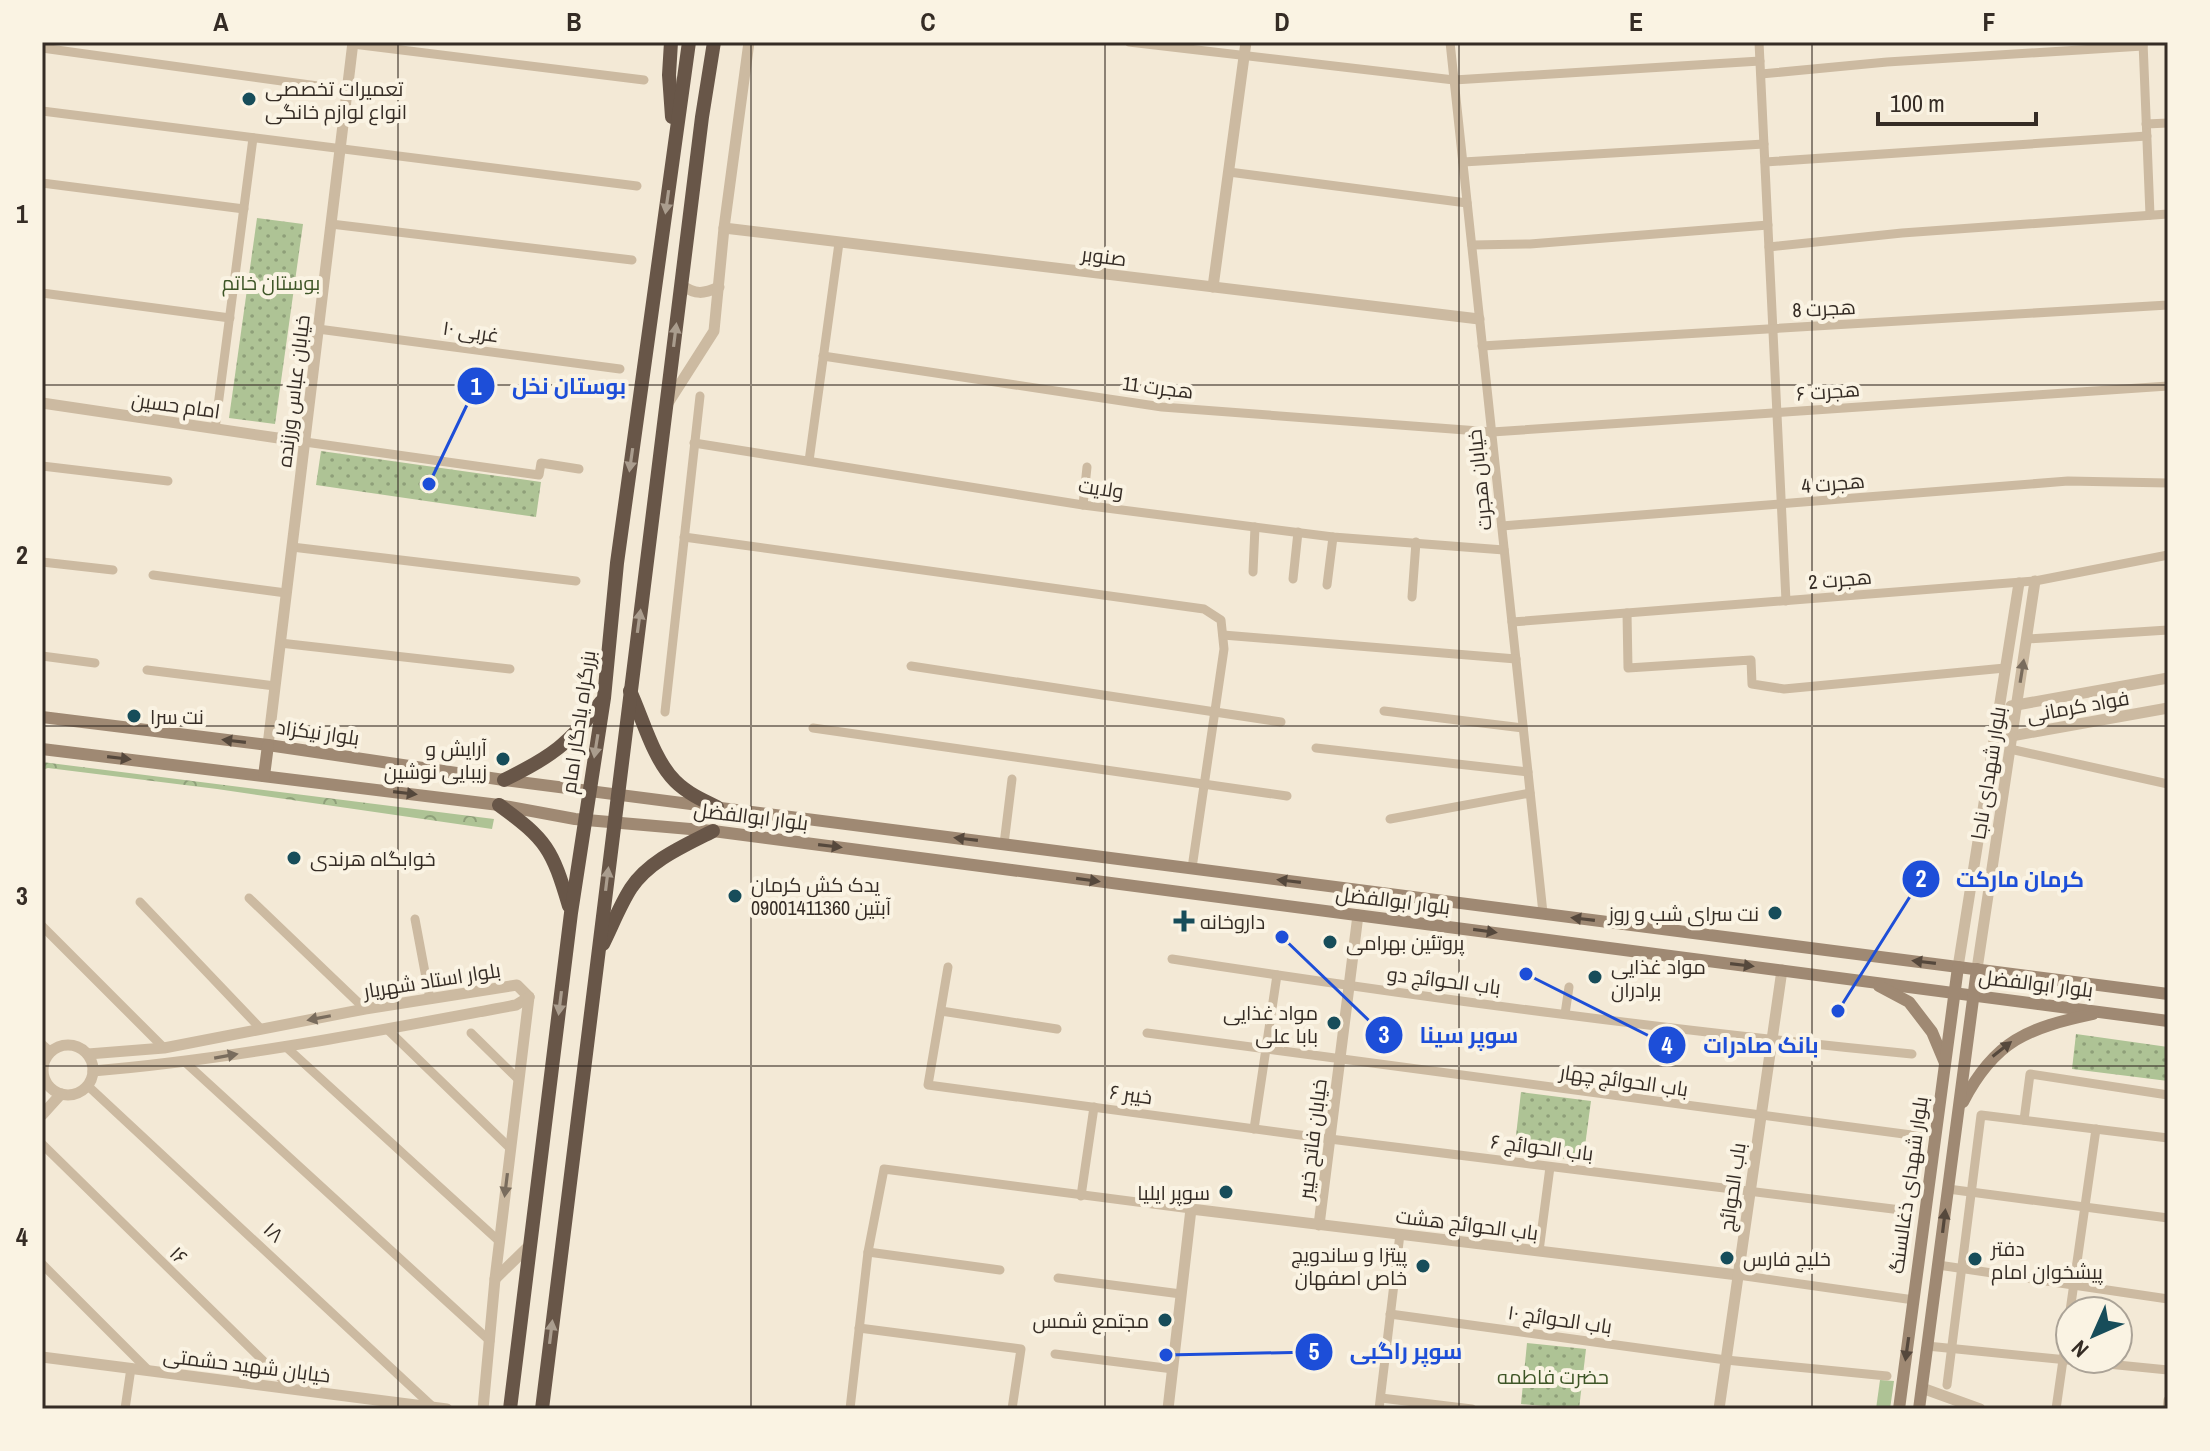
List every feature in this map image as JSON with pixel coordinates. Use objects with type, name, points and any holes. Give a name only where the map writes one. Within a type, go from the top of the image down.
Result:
[{"type":"highway","points":[[671,42],[669,75],[674,148]]},
{"type":"highway","name":"بزرگراه یادگار امام","points":[[510,1409],[571,913],[604,698],[617,563],[689,42]]},
{"type":"highway","points":[[542,1409],[702,117],[716,42]]},
{"type":"highway","points":[[630,689],[662,763],[673,779],[688,792],[717,807]]},
{"type":"highway","points":[[504,780],[541,762],[561,748],[580,730],[604,698]]},
{"type":"highway","points":[[499,805],[531,829],[555,860],[571,913]]},
{"type":"highway","points":[[597,955],[631,888],[643,874],[673,852],[713,831]]},
{"type":"main road","name":"بلوار نیکزاد","points":[[42,717],[268,745],[588,791]]},
{"type":"main road","points":[[264,776],[268,745]]},
{"type":"main road","points":[[42,749],[499,805],[584,820]]},
{"type":"main road","name":"بلوار ابوالفضل","points":[[588,791],[2168,994]]},
{"type":"main road","name":"بلوار ابوالفضل","points":[[584,820],[713,831],[2168,1021]]},
{"type":"main road","points":[[1040,873],[1044,849]]},
{"type":"main road","name":"بلوار شهدای ذغالسنگ","points":[[1899,1409],[1958,967]]},
{"type":"main road","name":"بلوار شهدای ذغالسنگ","points":[[1919,1409],[1977,969]]},
{"type":"main road","points":[[1872,982],[1909,1002],[1932,1032],[1945,1064]]},
{"type":"main road","points":[[1958,1112],[1989,1059],[2019,1037],[2048,1023],[2103,1012]]},
{"type":"main road","points":[[1902,1385],[1922,1388]]},
{"type":"street","points":[[666,407],[714,331],[724,228],[749,42]]},
{"type":"street","points":[[1129,42],[1454,80],[1760,61]]},
{"type":"street","points":[[1213,287],[1246,42]]},
{"type":"street","name":"خیابان هجرت","points":[[1450,42],[1543,913]]},
{"type":"street","points":[[1759,42],[1786,601]]},
{"type":"street","points":[[353,43],[644,80]]},
{"type":"street","name":"خیابان عباس ورزنده","points":[[268,745],[353,43]]},
{"type":"street","points":[[1761,74],[2143,44],[2150,215]]},
{"type":"street","points":[[42,48],[347,90]]},
{"type":"street","points":[[42,111],[637,186]]},
{"type":"street","points":[[2146,124],[2168,123]]},
{"type":"street","points":[[1765,162],[2147,136]]},
{"type":"street","points":[[215,429],[253,138]]},
{"type":"street","points":[[1463,162],[1764,144]]},
{"type":"street","points":[[1229,172],[1467,203]]},
{"type":"street","points":[[42,183],[244,209]]},
{"type":"street","points":[[1769,247],[1902,233],[2168,214]]},
{"type":"street","points":[[331,224],[632,260]]},
{"type":"street","points":[[1472,245],[1530,244],[1768,225]]},
{"type":"street","name":"صنوبر","points":[[724,228],[1479,319]]},
{"type":"street","points":[[809,461],[839,243]]},
{"type":"street","points":[[681,285],[691,292],[703,294],[719,287]]},
{"type":"street","points":[[42,293],[230,318]]},
{"type":"street","name":"هجرت 8","points":[[1482,346],[2168,305]]},
{"type":"street","name":"غربی ۱۰","points":[[318,329],[620,369]]},
{"type":"street","name":"هجرت 11","points":[[823,356],[1162,407],[1492,432]]},
{"type":"street","name":"هجرت ۶","points":[[1492,432],[2168,386]]},
{"type":"street","points":[[665,712],[700,396]]},
{"type":"street","name":"امام حسین","points":[[42,403],[305,442]]},
{"type":"street","points":[[305,442],[539,475],[541,463],[579,469]]},
{"type":"street","name":"ولایت","points":[[694,443],[1083,505],[1333,537],[1504,550]]},
{"type":"street","points":[[42,466],[168,481]]},
{"type":"street","points":[[1083,505],[1087,467]]},
{"type":"street","name":"هجرت 4","points":[[1502,526],[2068,481],[2168,483]]},
{"type":"street","points":[[1253,572],[1255,527]]},
{"type":"street","points":[[1293,579],[1298,532]]},
{"type":"street","points":[[684,537],[1204,609],[1221,620],[1224,649],[1192,868]]},
{"type":"street","points":[[1327,585],[1333,537]]},
{"type":"street","points":[[1412,597],[1416,542]]},
{"type":"street","points":[[292,547],[576,581]]},
{"type":"street","name":"هجرت 2","points":[[1512,622],[2019,583],[2168,555]]},
{"type":"street","points":[[42,562],[113,570]]},
{"type":"street","points":[[153,575],[286,593]]},
{"type":"street","name":"بلوار شهدای ناجا","points":[[1977,969],[2035,581]]},
{"type":"street","name":"بلوار شهدای ناجا","points":[[1958,967],[2019,583]]},
{"type":"street","points":[[1627,613],[1628,668],[1751,660],[1752,684],[1784,689],[2005,668]]},
{"type":"street","points":[[2027,639],[2168,630]]},
{"type":"street","points":[[1223,635],[1516,659]]},
{"type":"street","points":[[280,643],[510,669]]},
{"type":"street","points":[[42,656],[95,663]]},
{"type":"street","points":[[911,666],[1281,722]]},
{"type":"street","points":[[147,670],[275,686]]},
{"type":"street","name":"فواد کرمانی","points":[[1999,708],[2168,678]]},
{"type":"street","name":"فواد کرمانی","points":[[1994,739],[2168,708]]},
{"type":"street","points":[[1384,711],[1523,728]]},
{"type":"street","points":[[813,728],[1287,796]]},
{"type":"street","points":[[1316,748],[1528,772]]},
{"type":"street","points":[[2010,749],[2168,784]]},
{"type":"street","points":[[1004,844],[1012,779]]},
{"type":"street","points":[[1390,819],[1530,793]]},
{"type":"street","points":[[249,898],[365,1009]]},
{"type":"street","points":[[140,902],[261,1029]]},
{"type":"street","name":"خیابان فاتح خیبر","points":[[1319,1225],[1358,915]]},
{"type":"street","points":[[415,919],[436,1020]]},
{"type":"street","points":[[42,926],[164,1048]]},
{"type":"street","name":"باب الحوائج دو","points":[[1172,959],[1565,1014],[1912,1054]]},
{"type":"street","points":[[948,967],[941,1011],[1057,1029]]},
{"type":"street","name":"باب الحوائج","points":[[1719,1409],[1782,970]]},
{"type":"street","points":[[1254,1129],[1277,975]]},
{"type":"street","name":"بلوار استاد شهریار","points":[[88,1054],[164,1048],[365,1009],[517,985],[529,997],[516,1005],[387,1029],[186,1063],[93,1071]]},
{"type":"street","points":[[1565,1014],[1569,987]]},
{"type":"street","points":[[483,1409],[495,1279],[529,997]]},
{"type":"street","name":"خیبر ۶","points":[[941,1011],[928,1085],[1330,1139]]},
{"type":"street","points":[[387,1029],[511,1149]]},
{"type":"street","points":[[471,1033],[519,1080]]},
{"type":"street","name":"باب الحوائج چهار","points":[[1147,1033],[1919,1136]]},
{"type":"street","points":[[74,1046],[88,1054],[93,1071],[88,1086],[74,1094],[61,1094],[44,1082],[46,1048],[74,1046]]},
{"type":"street","points":[[285,1046],[500,1242]]},
{"type":"street","points":[[186,1063],[490,1341]]},
{"type":"street","points":[[2024,1120],[2030,1074],[2168,1095]]},
{"type":"street","name":"۱۸","points":[[88,1086],[433,1407]]},
{"type":"street","points":[[42,1115],[61,1094]]},
{"type":"street","points":[[1081,1196],[1094,1107]]},
{"type":"street","points":[[1947,1385],[1981,1115],[2168,1138]]},
{"type":"street","points":[[2072,1295],[2096,1129]]},
{"type":"street","name":"باب الحوائج ۶","points":[[1330,1139],[1909,1211]]},
{"type":"street","name":"۱۶","points":[[42,1144],[292,1389]]},
{"type":"street","points":[[1539,1251],[1550,1167]]},
{"type":"street","points":[[853,1409],[868,1252],[884,1169],[1191,1209],[1168,1409]]},
{"type":"street","points":[[1948,1189],[2168,1218]]},
{"type":"street","name":"باب الحوائج هشت","points":[[1191,1209],[1738,1275]]},
{"type":"street","points":[[1400,1234],[1380,1404],[1472,1409]]},
{"type":"street","points":[[495,1279],[532,1243]]},
{"type":"street","points":[[868,1252],[1000,1270]]},
{"type":"street","points":[[42,1264],[149,1371]]},
{"type":"street","points":[[1938,1265],[2168,1299]]},
{"type":"street","points":[[1738,1275],[1914,1300]]},
{"type":"street","points":[[1058,1278],[1181,1294]]},
{"type":"street","name":"باب الحوائج ۱۰","points":[[1390,1314],[1726,1360],[1887,1376]]},
{"type":"street","points":[[859,1328],[1021,1349],[1012,1409]]},
{"type":"street","points":[[1927,1346],[2054,1359]]},
{"type":"street","points":[[1055,1354],[1173,1369]]},
{"type":"street","name":"خیابان شهید حشمتی","points":[[42,1357],[345,1396],[373,1404],[447,1409]]},
{"type":"street","points":[[2134,1367],[2168,1370]]},
{"type":"street","points":[[125,1409],[131,1368]]},
{"type":"street","points":[[2056,1409],[2061,1375]]},
{"type":"street","points":[[1922,1388],[1980,1409]]},
{"type":"street","points":[[343,1409],[345,1396]]},
{"type":"street","points":[[2167,1409],[2168,1400]]},
{"type":"green space","name":"بوستان خاتم","points":[[257,218],[303,224],[275,424],[229,418]]},
{"type":"green space","points":[[321,451],[541,482],[536,517],[316,485]]},
{"type":"green space","points":[[42,762],[494,819],[492,829],[217,789],[48,768],[42,770]]},
{"type":"green space","points":[[2076,1034],[2168,1047],[2168,1081],[2072,1069]]},
{"type":"green space","points":[[1521,1092],[1591,1101],[1583,1161],[1514,1153]]},
{"type":"green space","name":"حضرت فاطمه","points":[[1527,1343],[1586,1349],[1579,1409],[1521,1404]]},
{"type":"green space","points":[[1880,1380],[1894,1381],[1890,1409],[1876,1409]]},
{"type":"place","name":"تعمیرات تخصصی انواع لوازم خانگی","points":[[249,99]]},
{"type":"place","name":"بوستان نخل","points":[[429,484]]},
{"type":"place","name":"نت سرا","points":[[134,716]]},
{"type":"place","name":"آرایش و زیبایی نوشین","points":[[503,759]]},
{"type":"place","name":"خوابگاه هرندی","points":[[294,858]]},
{"type":"place","name":"یدک کش کرمان آبتین 09001411360","points":[[735,896]]},
{"type":"place","name":"نت سرای شب و روز","points":[[1775,913]]},
{"type":"place","name":"داروخانه","points":[[1184,921]]},
{"type":"place","name":"سوپر سینا","points":[[1282,937]]},
{"type":"place","name":"پروتئین بهرامی","points":[[1330,942]]},
{"type":"place","name":"بانک صادرات","points":[[1526,974]]},
{"type":"place","name":"مواد غذایی برادران","points":[[1595,977]]},
{"type":"place","name":"کرمان مارکت","points":[[1838,1011]]},
{"type":"place","name":"مواد غذایی بابا علی","points":[[1334,1023]]},
{"type":"place","name":"سوپر ایلیا","points":[[1226,1192]]},
{"type":"place","name":"خلیج فارس","points":[[1727,1258]]},
{"type":"place","name":"دفتر پیشخوان امام","points":[[1975,1259]]},
{"type":"place","name":"پیتزا و ساندویچ خاص اصفهان","points":[[1423,1266]]},
{"type":"place","name":"مجتمع شمس","points":[[1165,1320]]},
{"type":"place","name":"سوپر راگبی","points":[[1166,1355]]}]
